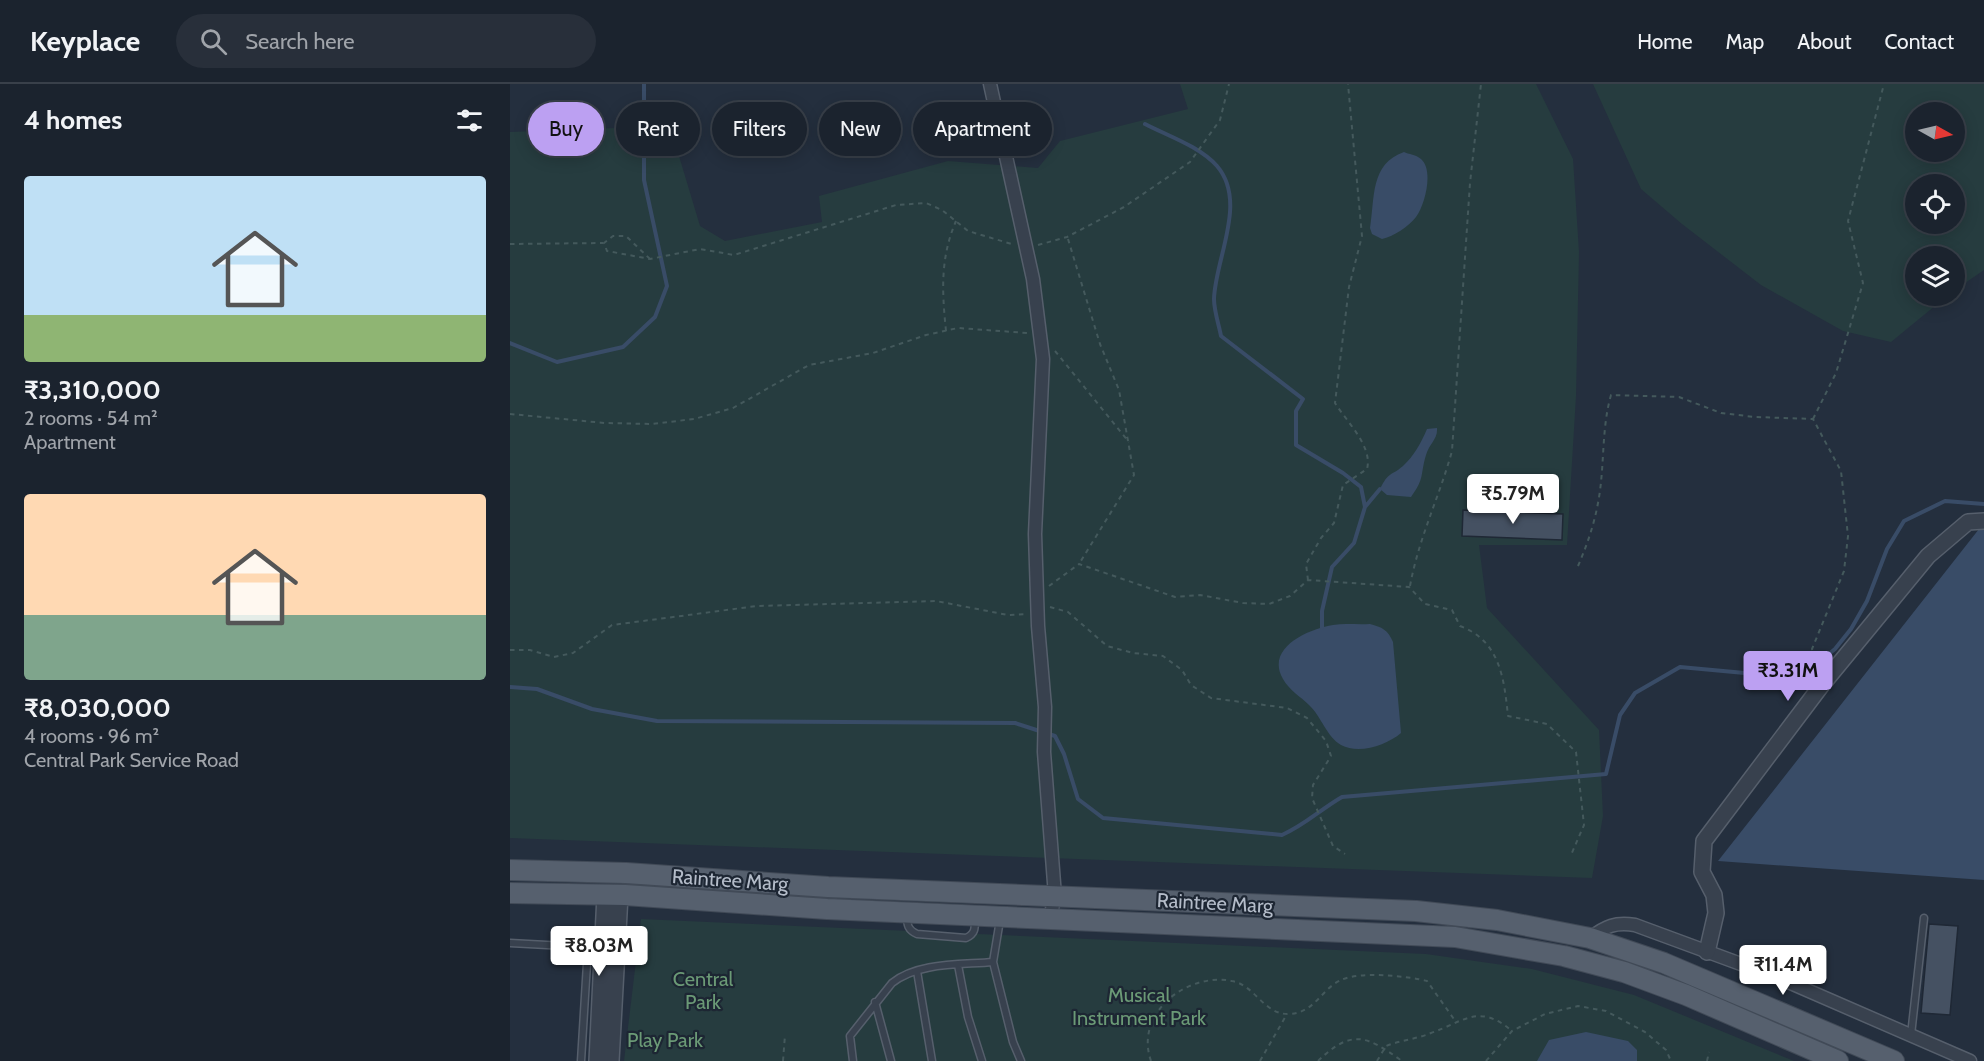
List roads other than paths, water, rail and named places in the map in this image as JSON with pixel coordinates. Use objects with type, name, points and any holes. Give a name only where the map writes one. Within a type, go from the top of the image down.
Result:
[{"type":"main road","name":"Raintree Marg","points":[[510,870],[626,873],[828,887],[1416,911],[1497,920],[1590,938],[1664,963],[1894,1061]]},
{"type":"main road","name":"Raintree Marg","points":[[510,893],[612,895],[907,912],[1414,934],[1493,942],[1564,956],[1624,972],[1686,995],[1838,1061]]},
{"type":"street","points":[[990,84],[1026,248],[1043,358],[1035,534],[1045,707],[1044,752],[1055,896],[1050,918]]},
{"type":"street","points":[[1707,952],[1716,913],[1714,895],[1702,873],[1704,841],[1821,686],[1928,556],[1968,522],[1984,521]]},
{"type":"street","points":[[597,1061],[595,948],[612,895]]},
{"type":"street","points":[[611,1061],[612,895]]},
{"type":"street","points":[[1590,938],[1605,927],[1617,923],[1635,925],[1779,978],[1970,1061]]},
{"type":"lane","points":[[1001,916],[993,963],[1012,1042],[1021,1061]]},
{"type":"lane","points":[[1911,1035],[1924,918]]},
{"type":"lane","points":[[510,943],[595,948],[580,1061]]},
{"type":"lane","points":[[853,1061],[850,1036],[875,1002],[900,976],[933,967],[993,963]]},
{"type":"lane","points":[[958,965],[968,1017],[982,1061]]},
{"type":"lane","points":[[917,971],[932,1061]]},
{"type":"lane","points":[[875,1002],[891,1061]]},
{"type":"water","points":[[1404,152],[1419,158],[1425,164],[1428,179],[1425,196],[1413,220],[1396,234],[1382,239],[1372,234],[1370,228],[1376,183],[1385,165],[1393,157]]},
{"type":"water","points":[[1437,428],[1426,455],[1420,481],[1411,497],[1387,495],[1380,489],[1386,479],[1411,458],[1427,429]]},
{"type":"water","points":[[1979,529],[1984,529],[1984,880],[1718,861]]},
{"type":"water","points":[[1338,624],[1370,624],[1384,630],[1393,642],[1401,733],[1381,745],[1364,749],[1348,748],[1336,741],[1306,702],[1288,687],[1279,668],[1280,658],[1284,649],[1292,642],[1312,631]]},
{"type":"water","points":[[1586,1032],[1628,1041],[1637,1050],[1637,1061],[1537,1061],[1549,1040]]},
{"type":"waterway","points":[[510,343],[557,362],[623,347],[655,317],[667,286],[644,180],[644,84]]},
{"type":"waterway","points":[[1145,124],[1183,142],[1210,159],[1226,180],[1230,196],[1230,213],[1214,299],[1221,336],[1303,399],[1296,411],[1296,445],[1343,473],[1361,487],[1365,507],[1380,489]]},
{"type":"waterway","points":[[510,687],[537,689],[592,709],[657,721],[1015,723],[1055,736],[1064,754],[1078,799],[1103,818],[1282,835],[1298,827],[1342,797],[1606,774],[1620,715],[1635,693],[1680,667],[1777,676],[1803,675],[1835,649],[1851,629],[1867,601],[1887,549],[1904,521],[1945,501],[1984,504]]},
{"type":"waterway","points":[[1322,628],[1322,611],[1332,567],[1354,543],[1365,507]]},
{"type":"park label","name":"Central Park","points":[[703,990]]},
{"type":"park label","name":"Musical Instrument Park","points":[[1139,1006]]},
{"type":"park label","name":"Play Park","points":[[665,1040]]}]
